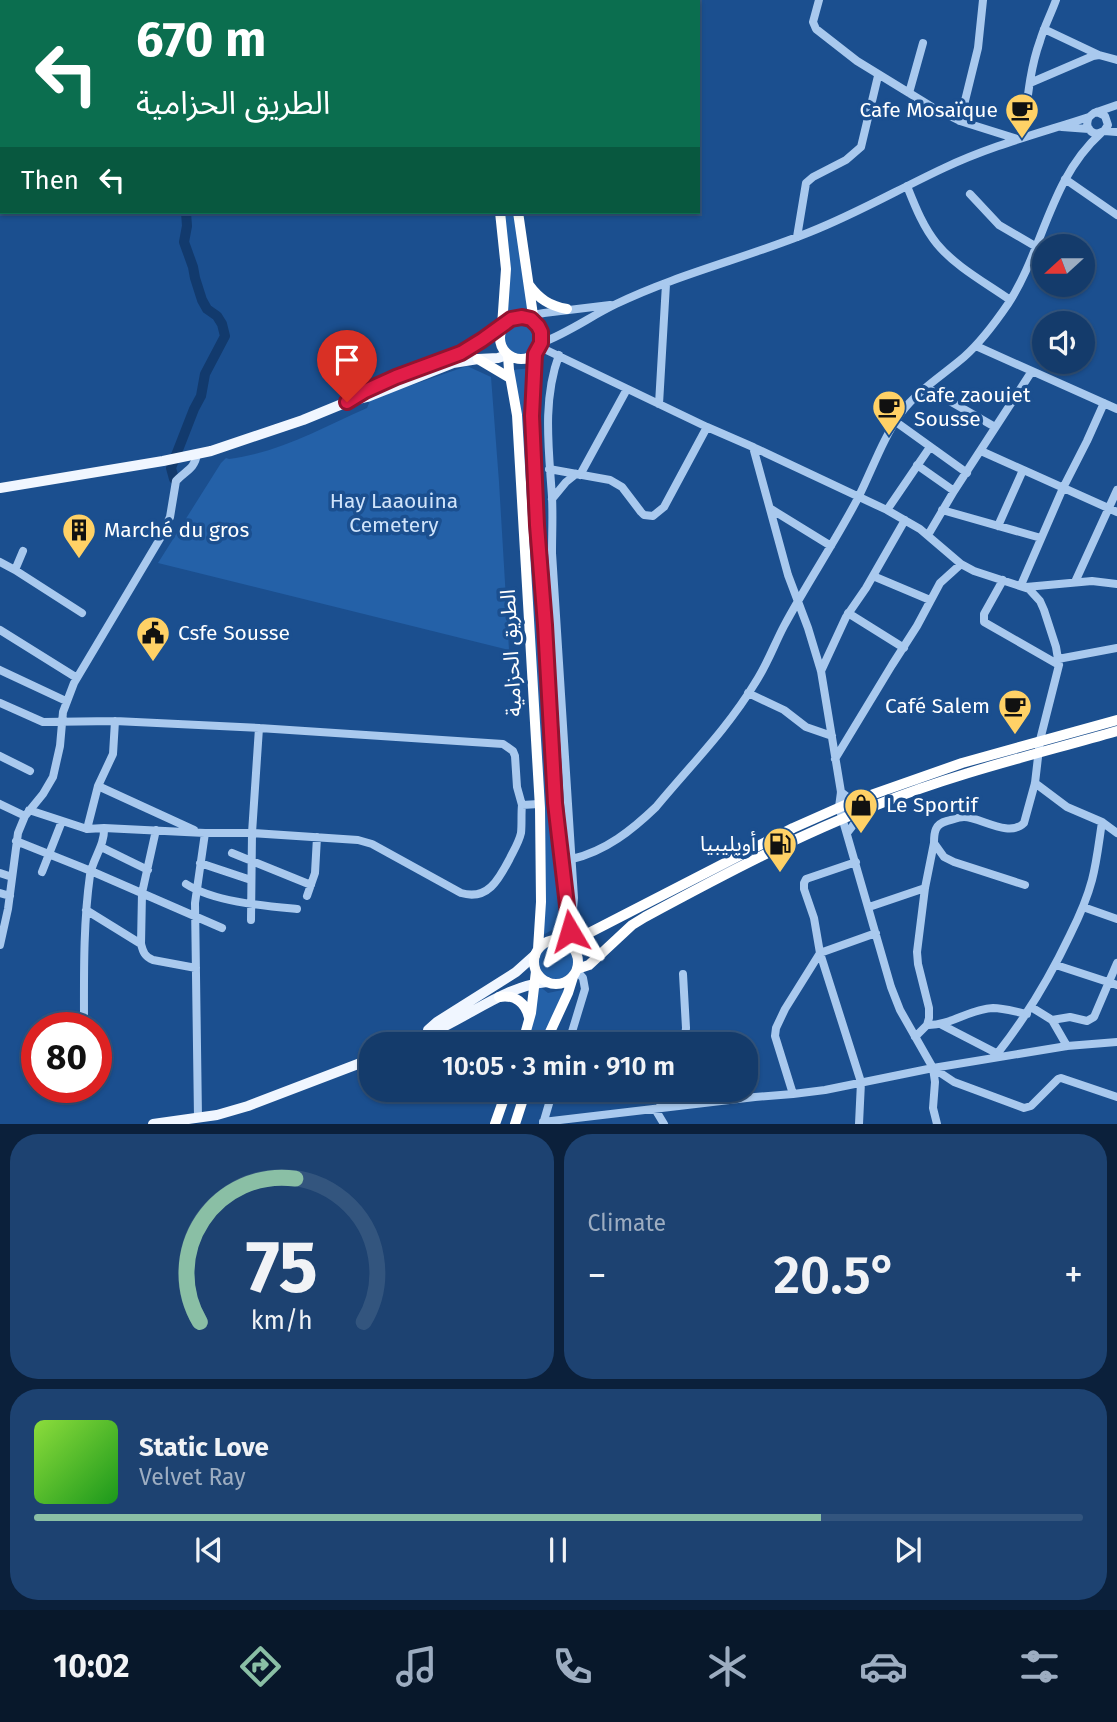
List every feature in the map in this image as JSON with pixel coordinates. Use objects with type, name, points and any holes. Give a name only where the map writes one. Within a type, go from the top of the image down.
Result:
[{"type":"highway","name":"الطريق الحزامية","points":[[500,214],[506,269],[500,343],[508,355],[516,415],[539,804],[541,902],[537,952]]},
{"type":"highway","name":"الطريق الحزامية","points":[[518,214],[534,318],[541,332],[532,416],[555,803],[570,931],[569,944]]},
{"type":"highway","points":[[528,283],[540,298],[567,309]]},
{"type":"highway","points":[[502,326],[511,319],[534,318]]},
{"type":"highway","points":[[508,355],[519,360],[530,358],[539,348]]},
{"type":"highway","points":[[478,359],[510,378]]},
{"type":"highway","points":[[569,944],[793,828],[841,812],[859,812],[1117,720]]},
{"type":"highway","points":[[550,1032],[568,993],[575,972],[578,964],[576,953],[569,944],[555,940],[543,944],[537,952],[534,965],[536,971],[547,982],[561,983],[575,972],[589,965],[632,925],[841,812],[854,801],[962,763],[1117,732]]},
{"type":"highway","points":[[568,916],[580,929],[595,930]]},
{"type":"highway","points":[[526,1032],[536,971]]},
{"type":"highway","points":[[499,997],[510,996],[520,1001],[527,1009],[529,1020]]},
{"type":"highway","points":[[495,1124],[503,1102]]},
{"type":"highway","points":[[514,1124],[522,1102]]},
{"type":"main road","points":[[347,402],[396,377],[461,353],[502,326]]},
{"type":"main road","points":[[0,488],[194,455],[303,420],[453,363],[508,355]]},
{"type":"main road","points":[[425,1032],[516,972],[537,952]]},
{"type":"main road","points":[[429,1032],[512,990],[547,982]]},
{"type":"main road","points":[[153,1124],[198,1118],[216,1119],[359,1064]]},
{"type":"street","points":[[819,0],[813,22],[816,29],[878,76],[960,121],[1020,138]]},
{"type":"street","points":[[960,121],[978,48],[983,0]]},
{"type":"street","points":[[1020,138],[1039,42],[1056,0]]},
{"type":"street","points":[[1044,29],[1099,55],[1117,60]]},
{"type":"street","points":[[909,93],[923,43]]},
{"type":"street","points":[[1030,83],[1099,55]]},
{"type":"street","points":[[797,237],[806,183],[810,178],[846,160],[861,146],[878,76]]},
{"type":"street","points":[[539,348],[616,304],[797,237],[849,215],[946,167],[1117,105]]},
{"type":"street","points":[[1040,234],[1065,179],[1088,145],[1107,128],[1108,120],[1117,111]]},
{"type":"street","points":[[1097,112],[1117,126]]},
{"type":"street","points":[[1088,145],[1089,117]]},
{"type":"street","points":[[1059,127],[1117,132]]},
{"type":"street","points":[[1065,179],[1117,215]]},
{"type":"street","points":[[906,186],[919,216],[942,249],[1010,300]]},
{"type":"street","points":[[970,194],[999,225],[1032,244]]},
{"type":"street","points":[[572,859],[604,848],[644,819],[704,751],[748,693],[859,496],[905,407],[975,346],[990,329],[1010,300],[1032,252]]},
{"type":"street","points":[[659,404],[666,284]]},
{"type":"street","points":[[534,318],[567,309],[616,304]]},
{"type":"street","points":[[928,535],[1032,371],[975,346]]},
{"type":"street","points":[[539,348],[887,510],[928,535],[961,564],[974,570],[1024,586],[1075,582],[1117,584]]},
{"type":"street","points":[[559,355],[549,400],[550,469],[552,552],[574,904],[568,916]]},
{"type":"street","points":[[1037,374],[1117,409]]},
{"type":"street","points":[[927,388],[995,427]]},
{"type":"street","points":[[552,499],[566,482],[578,474],[628,389]]},
{"type":"street","points":[[1024,586],[1041,538],[1104,402]]},
{"type":"street","points":[[896,422],[967,473]]},
{"type":"street","points":[[550,469],[617,483],[644,515],[653,516],[664,507],[707,427]]},
{"type":"street","points":[[754,447],[788,575],[821,671],[841,792],[841,812],[891,987],[900,1010],[933,1068],[933,1108],[937,1124]]},
{"type":"street","points":[[887,510],[930,447]]},
{"type":"street","points":[[981,451],[1113,511]]},
{"type":"street","points":[[0,945],[10,896],[16,841],[27,813],[43,794],[52,777],[60,746],[61,722],[66,702],[77,678],[161,537],[170,517],[176,481],[194,466],[194,455]]},
{"type":"street","points":[[917,465],[954,491]]},
{"type":"street","points":[[998,526],[1023,470]]},
{"type":"street","points":[[1075,582],[1113,511],[1117,491]]},
{"type":"street","points":[[771,509],[831,546]]},
{"type":"street","points":[[942,510],[1041,538]]},
{"type":"street","points":[[821,671],[848,613],[905,520]]},
{"type":"street","points":[[15,570],[23,551]]},
{"type":"street","points":[[0,562],[82,613]]},
{"type":"street","points":[[835,759],[904,648],[930,600],[945,577],[961,564]]},
{"type":"street","points":[[873,576],[930,600]]},
{"type":"street","points":[[1003,580],[984,614],[984,622],[1059,662],[1117,648]]},
{"type":"street","points":[[915,1037],[927,1025],[929,1018],[917,952],[935,830],[939,824],[963,817],[996,826],[1020,827],[1024,823],[1035,783],[1039,746],[1059,662],[1052,631],[1040,601],[1024,586]]},
{"type":"street","points":[[848,613],[904,648]]},
{"type":"street","points":[[0,630],[77,678]]},
{"type":"street","points":[[0,670],[66,702]]},
{"type":"street","points":[[748,693],[784,710],[806,727],[832,736]]},
{"type":"street","points":[[0,703],[43,722],[115,721],[503,744],[513,751],[515,756],[517,787],[522,804],[518,842],[497,881],[480,894],[471,896],[372,844],[358,840],[252,833],[87,829],[0,804]]},
{"type":"street","points":[[87,829],[97,786],[113,754],[115,721]]},
{"type":"street","points":[[251,920],[252,833],[259,728]]},
{"type":"street","points":[[0,756],[30,771]]},
{"type":"street","points":[[1035,783],[1067,807],[1102,822],[1117,833]]},
{"type":"street","points":[[97,786],[202,833]]},
{"type":"street","points":[[841,792],[854,801],[859,812],[858,818],[847,833]]},
{"type":"street","points":[[522,804],[539,804]]},
{"type":"street","points":[[43,872],[62,821]]},
{"type":"street","points":[[1000,1055],[1056,965],[1083,907],[1093,878],[1102,822]]},
{"type":"street","points":[[84,1012],[86,910],[91,871],[101,847],[104,828]]},
{"type":"street","points":[[156,830],[142,893],[143,951],[148,959],[196,968]]},
{"type":"street","points":[[198,1118],[195,917],[202,833]]},
{"type":"street","points":[[307,895],[315,873],[317,837]]},
{"type":"street","points":[[16,841],[222,928]]},
{"type":"street","points":[[934,843],[944,857],[954,862],[1025,885]]},
{"type":"street","points":[[101,847],[148,870]]},
{"type":"street","points":[[232,853],[311,886]]},
{"type":"street","points":[[856,862],[805,881],[804,889],[814,918],[820,953],[861,1082],[859,1124]]},
{"type":"street","points":[[200,863],[251,880]]},
{"type":"street","points":[[0,873],[12,877]]},
{"type":"street","points":[[186,884],[197,891],[250,904],[297,909]]},
{"type":"street","points":[[869,907],[925,888]]},
{"type":"street","points":[[0,893],[10,896]]},
{"type":"street","points":[[1083,907],[1117,919]]},
{"type":"street","points":[[86,910],[141,944]]},
{"type":"street","points":[[793,1094],[775,1036],[785,1009],[820,953],[876,933]]},
{"type":"street","points":[[927,1025],[942,1025],[979,1010],[994,1008],[1029,1011],[1052,1020],[1066,1017],[1091,1020],[1113,984],[1117,963]]},
{"type":"street","points":[[1056,965],[1113,984]]},
{"type":"street","points":[[572,1032],[582,999],[575,972]]},
{"type":"street","points":[[683,974],[686,1032]]},
{"type":"street","points":[[1052,1020],[1067,1046]]},
{"type":"street","points":[[942,1025],[1000,1055]]},
{"type":"street","points":[[549,1102],[543,1123],[793,1094],[1000,1055],[1117,1042]]},
{"type":"street","points":[[933,1068],[954,1082],[1024,1108],[1031,1106],[1062,1078],[1117,1097]]},
{"type":"street","points":[[659,1102],[658,1108],[664,1124]]},
{"type":"green space","points":[[504,214],[516,214],[531,310],[507,313],[508,250]]},
{"type":"green space","points":[[520,321],[532,326],[537,338],[532,350],[520,355],[508,350],[503,338],[508,326]]},
{"type":"green space","name":"Hay Laaouina Cemetery","points":[[467,366],[491,377],[509,650],[158,563],[226,458],[247,456],[282,446],[367,408],[370,401]]},
{"type":"green space","points":[[531,368],[526,409],[553,835],[567,933],[552,930],[543,935],[512,370]]},
{"type":"green space","points":[[556,945],[568,950],[573,962],[568,974],[556,979],[544,974],[539,962],[544,950]]},
{"type":"green space","points":[[539,986],[548,993],[567,989],[547,1032],[530,1032]]},
{"type":"waterway","points":[[174,479],[171,468],[201,396],[205,374],[225,336],[217,316],[207,309],[202,300],[184,242],[186,214]]},
{"type":"place","name":"Cafe Mosaïque","points":[[1022,140]]},
{"type":"place","name":"Cafe zaouiet Sousse","points":[[889,437]]},
{"type":"place","name":"Marché du gros","points":[[79,560]]},
{"type":"place","name":"Csfe Sousse","points":[[153,663]]},
{"type":"place","name":"Café Salem","points":[[1015,736]]},
{"type":"place","name":"Le Sportif","points":[[861,835]]},
{"type":"place","name":"أويليبيا","points":[[780,874]]},
{"type":"route","points":[[347,402],[396,377],[461,353],[516,317],[531,319],[541,332],[541,343],[535,354],[532,416],[537,525],[555,803],[570,931]]}]
